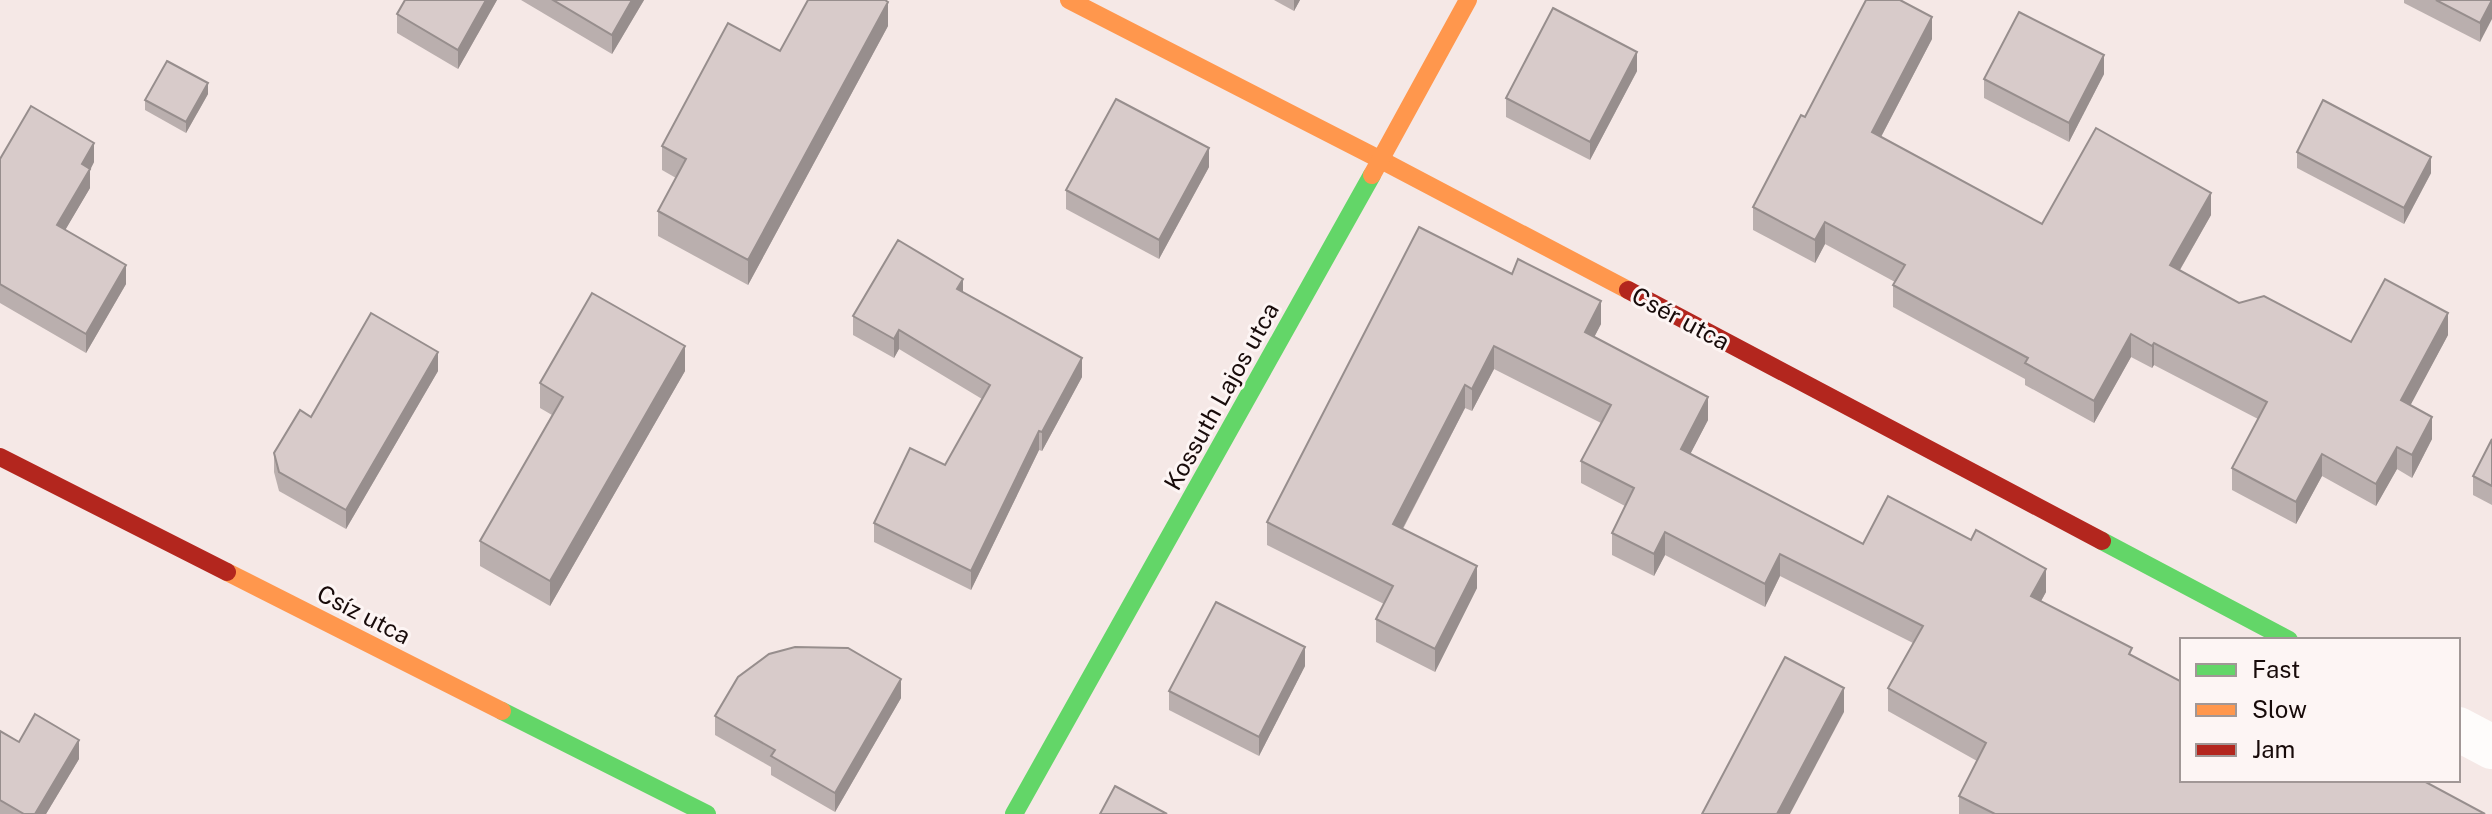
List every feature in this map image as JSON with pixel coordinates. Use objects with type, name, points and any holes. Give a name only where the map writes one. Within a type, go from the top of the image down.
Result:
[{"type":"street","name":"Csér utca","points":[[1069,0],[1381,160],[2285,638]]},
{"type":"street","name":"Kossuth Lajos utca","points":[[1014,814],[1468,0]]},
{"type":"street","name":"Csíz utca","points":[[0,457],[707,814]]},
{"type":"street","points":[[2460,730],[2492,747]]},
{"type":"building","points":[[405,0],[486,0],[458,50],[397,14]]},
{"type":"building","points":[[553,0],[632,0],[612,35]]},
{"type":"building","points":[[808,0],[888,2],[748,260],[658,211],[686,159],[662,146],[728,23],[780,51]]},
{"type":"building","points":[[1866,0],[1900,0],[1932,17],[1872,132],[2042,224],[2096,128],[2211,193],[2170,265],[2239,303],[2264,296],[2351,342],[2385,279],[2448,313],[2401,400],[2432,417],[2412,455],[2397,447],[2376,484],[2322,454],[2296,502],[2232,468],[2267,402],[2131,334],[2094,401],[2025,363],[2028,358],[1893,285],[1905,265],[1825,222],[1815,240],[1753,207],[1801,115],[1805,117]]},
{"type":"building","points":[[2436,0],[2492,0],[2480,23]]},
{"type":"building","points":[[1553,8],[1637,52],[1590,142],[1506,98]]},
{"type":"building","points":[[2019,12],[2104,55],[2069,123],[1984,79]]},
{"type":"building","points":[[167,61],[208,83],[186,122],[145,100]]},
{"type":"building","points":[[1116,99],[1209,148],[1159,240],[1066,190]]},
{"type":"building","points":[[2323,100],[2431,157],[2404,208],[2297,152]]},
{"type":"building","points":[[31,106],[94,143],[82,164],[90,169],[57,225],[126,265],[86,334],[0,284],[0,159]]},
{"type":"building","points":[[1419,227],[1512,274],[1518,259],[1601,301],[1585,332],[1708,397],[1681,449],[1863,544],[1888,496],[1971,540],[1976,530],[2046,569],[2031,596],[2132,648],[2129,654],[2180,681],[2180,782],[2426,782],[2485,814],[1995,814],[1959,796],[1986,743],[1888,688],[1923,626],[1780,554],[1765,584],[1665,532],[1654,554],[1612,533],[1634,488],[1581,461],[1611,405],[1494,346],[1472,389],[1465,385],[1393,524],[1477,566],[1435,649],[1376,619],[1393,586],[1267,522]]},
{"type":"building","points":[[898,240],[963,279],[957,289],[1082,358],[1042,432],[1039,431],[971,571],[874,523],[910,448],[945,465],[990,385],[899,330],[894,339],[853,316]]},
{"type":"building","points":[[592,293],[685,346],[550,581],[480,541],[563,397],[540,383]]},
{"type":"building","points":[[371,313],[438,352],[346,510],[279,472],[274,453],[300,410],[311,417]]},
{"type":"building","points":[[2492,439],[2492,486],[2473,476]]},
{"type":"building","points":[[1216,602],[1305,647],[1259,737],[1169,691]]},
{"type":"building","points":[[795,647],[848,648],[901,679],[835,793],[771,756],[775,750],[715,716],[738,677],[769,654]]},
{"type":"building","points":[[1785,657],[1844,688],[1777,814],[1702,814]]},
{"type":"building","points":[[35,714],[79,740],[35,814],[24,814],[0,800],[0,731],[19,742]]},
{"type":"building","points":[[1115,786],[1167,814],[1100,814]]},
{"type":"traffic: fast","points":[[1014,814],[1372,175]]},
{"type":"traffic: fast","points":[[2102,541],[2285,638]]},
{"type":"traffic: fast","points":[[502,711],[707,814]]},
{"type":"traffic: slow","points":[[1069,0],[1628,290]]},
{"type":"traffic: slow","points":[[1372,175],[1468,0]]},
{"type":"traffic: slow","points":[[227,572],[502,711]]},
{"type":"traffic: jam","points":[[1628,290],[2102,541]]},
{"type":"traffic: jam","points":[[0,457],[227,572]]}]
